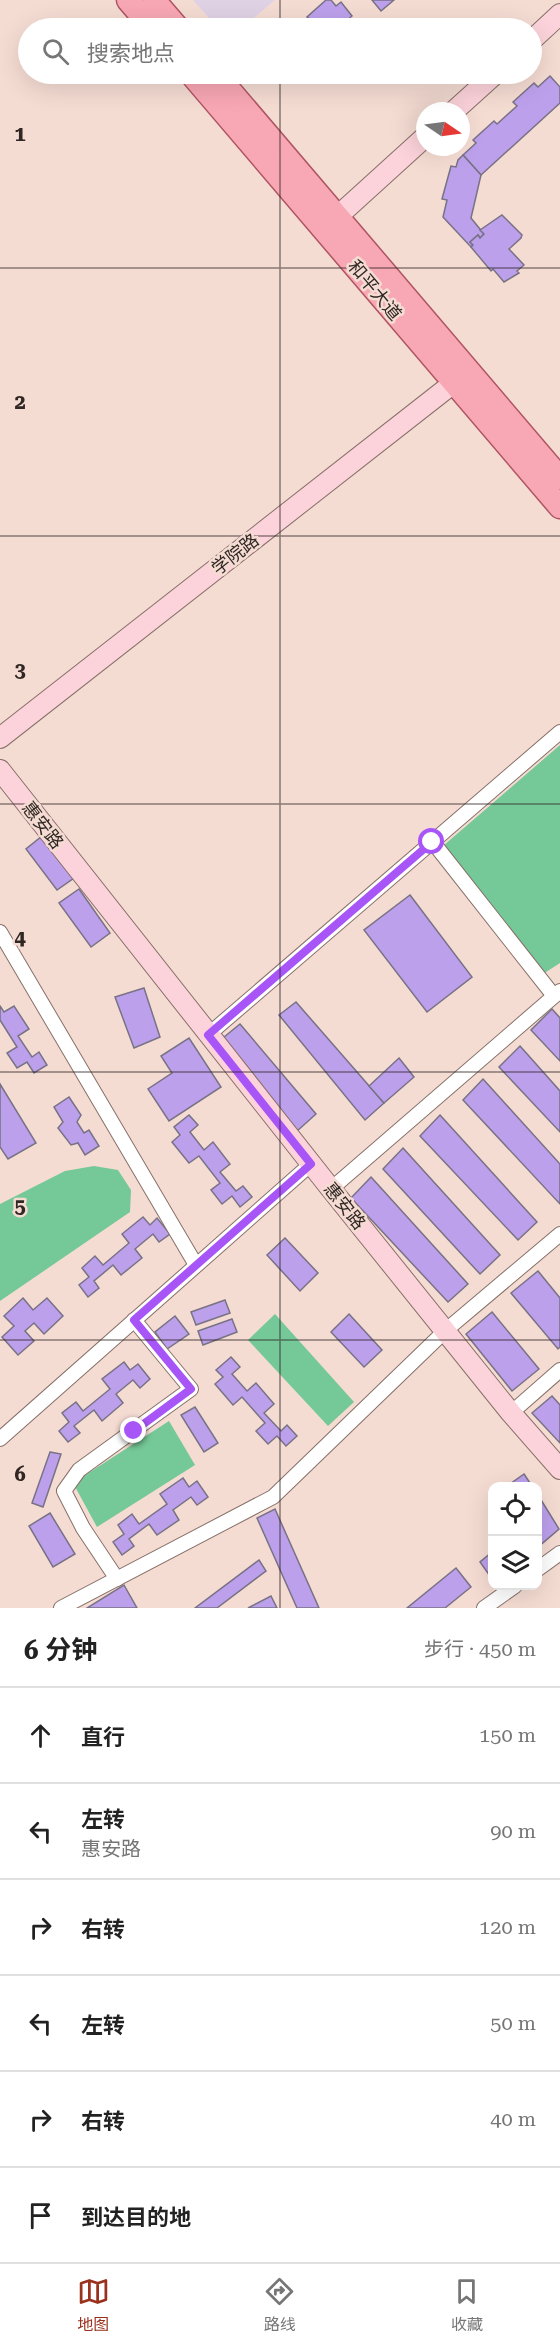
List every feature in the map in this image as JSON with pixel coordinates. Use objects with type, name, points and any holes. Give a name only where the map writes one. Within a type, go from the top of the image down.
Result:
[{"type":"main road","points":[[128,0],[143,18]]},
{"type":"main road","points":[[154,0],[169,18]]},
{"type":"main road","name":"和平大道","points":[[199,84],[462,377],[560,478]]},
{"type":"main road","name":"和平大道","points":[[225,84],[338,216],[560,507]]},
{"type":"street","points":[[542,30],[560,14]]},
{"type":"street","points":[[464,102],[484,84]]},
{"type":"street","points":[[338,216],[416,145]]},
{"type":"street","name":"学院路","points":[[0,738],[462,377]]},
{"type":"street","points":[[208,1035],[560,732]]},
{"type":"street","name":"惠安路","points":[[0,770],[331,1189],[511,1413],[560,1469]]},
{"type":"street","points":[[331,1189],[557,993],[432,842]]},
{"type":"street","points":[[0,932],[196,1265]]},
{"type":"street","points":[[0,1439],[311,1164]]},
{"type":"street","points":[[61,1608],[273,1497],[445,1331],[560,1234]]},
{"type":"street","points":[[117,1579],[83,1528],[64,1491],[79,1470],[191,1389],[134,1320]]},
{"type":"street","points":[[511,1413],[560,1370]]},
{"type":"street","points":[[542,1566],[560,1553]]},
{"type":"street","points":[[484,1608],[509,1590]]},
{"type":"shaded area","points":[[193,0],[275,0],[254,18],[209,18]]},
{"type":"green space","points":[[560,745],[560,963],[543,974],[443,846]]},
{"type":"green space","points":[[94,1166],[118,1170],[131,1190],[130,1212],[0,1301],[0,1204],[65,1171]]},
{"type":"green space","points":[[275,1314],[354,1402],[328,1426],[248,1340]]},
{"type":"green space","points":[[169,1421],[195,1465],[97,1527],[73,1483]]},
{"type":"building","points":[[326,0],[331,0],[336,6],[341,2],[352,16],[350,18],[307,17]]},
{"type":"building","points":[[372,0],[394,0],[381,11]]},
{"type":"building","points":[[550,76],[560,87],[560,103],[481,175],[464,156],[470,156],[470,149],[476,143],[473,140],[494,121],[497,124],[517,106],[513,102],[533,84],[538,87]]},
{"type":"building","points":[[464,156],[481,175],[471,218],[484,234],[480,238],[478,235],[470,242],[473,245],[471,247],[443,217],[447,200],[442,199],[451,166],[456,167],[458,160]]},
{"type":"building","points":[[502,215],[522,235],[509,249],[524,265],[517,271],[519,273],[504,282],[493,269],[491,271],[471,247],[473,245],[470,242],[478,235],[480,238],[484,234],[480,230]]},
{"type":"building","points":[[42,836],[74,878],[57,890],[26,849]]},
{"type":"building","points":[[79,889],[110,933],[91,947],[59,903]]},
{"type":"building","points":[[410,895],[472,977],[427,1012],[364,930]]},
{"type":"building","points":[[144,988],[160,1037],[134,1048],[115,997]]},
{"type":"building","points":[[296,1002],[384,1103],[365,1120],[279,1015]]},
{"type":"building","points":[[0,1006],[4,1012],[14,1006],[29,1029],[18,1036],[32,1057],[39,1052],[47,1065],[34,1073],[27,1062],[17,1068],[7,1053],[17,1047],[0,1020]]},
{"type":"building","points":[[552,1009],[560,1018],[560,1061],[531,1030]]},
{"type":"building","points":[[240,1024],[316,1114],[296,1132],[218,1042]]},
{"type":"building","points":[[189,1038],[221,1087],[169,1121],[148,1089],[172,1073],[161,1056]]},
{"type":"building","points":[[520,1046],[560,1091],[560,1132],[499,1067]]},
{"type":"building","points":[[399,1058],[414,1077],[384,1103],[369,1086]]},
{"type":"building","points":[[483,1079],[560,1164],[560,1204],[463,1100]]},
{"type":"building","points":[[0,1084],[36,1143],[8,1159],[0,1147]]},
{"type":"building","points":[[69,1097],[81,1115],[77,1122],[84,1133],[89,1130],[99,1146],[85,1155],[78,1143],[71,1145],[58,1128],[63,1122],[54,1107]]},
{"type":"building","points":[[189,1115],[198,1125],[190,1132],[204,1150],[213,1142],[230,1164],[220,1172],[236,1191],[243,1186],[252,1197],[240,1207],[232,1196],[222,1204],[211,1190],[220,1183],[199,1156],[189,1163],[172,1142],[180,1135],[174,1127]]},
{"type":"building","points":[[440,1115],[537,1222],[518,1240],[420,1136]]},
{"type":"building","points":[[403,1148],[500,1255],[480,1274],[383,1169]]},
{"type":"building","points":[[371,1177],[468,1284],[448,1302],[351,1198]]},
{"type":"building","points":[[143,1217],[150,1225],[157,1218],[170,1234],[159,1242],[153,1234],[135,1249],[142,1258],[121,1275],[113,1265],[94,1281],[99,1288],[88,1297],[79,1285],[89,1277],[82,1268],[95,1256],[103,1265],[129,1243],[122,1234]]},
{"type":"building","points":[[285,1238],[318,1273],[300,1291],[267,1255]]},
{"type":"building","points":[[538,1271],[560,1298],[560,1347],[558,1349],[511,1293]]},
{"type":"building","points":[[23,1298],[33,1310],[47,1298],[63,1316],[44,1334],[34,1323],[25,1331],[34,1341],[18,1355],[2,1337],[14,1326],[4,1316]]},
{"type":"building","points":[[225,1300],[230,1313],[196,1325],[191,1312]]},
{"type":"building","points":[[492,1312],[539,1369],[512,1391],[466,1334]]},
{"type":"building","points":[[349,1314],[382,1350],[364,1367],[331,1332]]},
{"type":"building","points":[[175,1316],[189,1334],[167,1349],[155,1332]]},
{"type":"building","points":[[232,1319],[237,1332],[203,1345],[198,1331]]},
{"type":"building","points":[[231,1357],[240,1367],[232,1374],[247,1391],[256,1383],[274,1404],[264,1413],[281,1431],[287,1425],[297,1436],[286,1446],[277,1436],[268,1444],[256,1431],[265,1423],[242,1397],[233,1405],[215,1384],[223,1377],[216,1370]]},
{"type":"building","points":[[124,1362],[130,1370],[138,1364],[150,1379],[140,1388],[133,1380],[116,1394],[123,1403],[102,1421],[94,1410],[74,1426],[80,1433],[68,1442],[59,1431],[69,1422],[62,1413],[76,1402],[83,1411],[110,1389],[102,1379]]},
{"type":"building","points":[[552,1396],[560,1405],[560,1443],[532,1413]]},
{"type":"building","points":[[195,1407],[218,1443],[204,1452],[181,1415]]},
{"type":"building","points":[[50,1452],[61,1454],[43,1507],[32,1503]]},
{"type":"building","points":[[524,1474],[529,1482],[513,1482]]},
{"type":"building","points":[[183,1478],[189,1487],[197,1481],[208,1497],[197,1505],[191,1497],[173,1510],[179,1520],[157,1535],[149,1524],[129,1539],[134,1546],[122,1555],[113,1542],[124,1534],[118,1525],[132,1514],[139,1524],[167,1504],[160,1494]]},
{"type":"building","points":[[542,1501],[559,1529],[542,1544]]},
{"type":"building","points":[[275,1509],[319,1608],[297,1608],[257,1518]]},
{"type":"building","points":[[50,1513],[75,1554],[53,1567],[29,1526]]},
{"type":"building","points":[[488,1555],[488,1573],[480,1562]]},
{"type":"building","points":[[259,1560],[266,1571],[217,1608],[195,1608]]},
{"type":"building","points":[[456,1568],[471,1587],[445,1608],[407,1608]]},
{"type":"building","points":[[124,1585],[137,1608],[87,1608]]},
{"type":"building","points":[[271,1596],[277,1608],[248,1608]]},
{"type":"route","points":[[134,1431],[191,1389],[134,1320],[311,1164],[208,1035],[432,842]]}]
